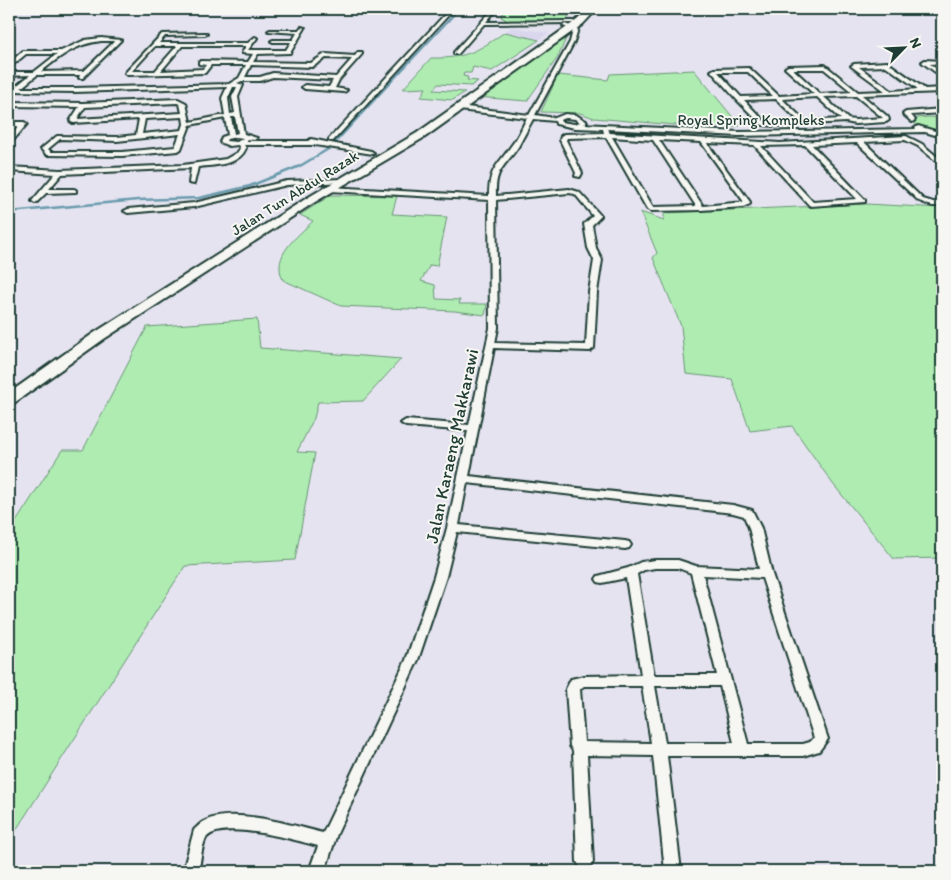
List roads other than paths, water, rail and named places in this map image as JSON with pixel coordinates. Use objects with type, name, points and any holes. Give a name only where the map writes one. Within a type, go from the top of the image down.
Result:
[{"type":"main road","name":"Jalan Tun Abdul Razak","points":[[9,386],[132,304],[328,185],[343,181],[459,108],[572,24],[584,9]]},
{"type":"main road","name":"Jalan Tun Abdul Razak","points":[[9,400],[98,336],[328,185],[371,153],[475,90],[572,24],[590,14],[593,9]]},
{"type":"street","points":[[331,140],[452,9]]},
{"type":"street","points":[[456,53],[495,9]]},
{"type":"street","points":[[593,9],[642,9]]},
{"type":"street","points":[[484,23],[572,24]]},
{"type":"street","name":"Jalan Karaeng Makkarawi","points":[[317,871],[327,841],[412,660],[438,586],[464,479],[494,328],[495,290],[492,198],[494,171],[515,146],[572,42],[576,30],[572,24]]},
{"type":"street","points":[[270,32],[302,30],[282,63]]},
{"type":"street","points":[[205,34],[164,35],[127,73],[197,71],[205,70],[209,63]]},
{"type":"street","points":[[235,63],[255,38]]},
{"type":"street","points":[[16,89],[37,74],[61,52],[76,44],[85,40],[120,40],[84,73],[80,79]]},
{"type":"street","points":[[273,41],[295,42]]},
{"type":"street","points":[[10,64],[36,44]]},
{"type":"street","points":[[33,89],[44,74],[77,47],[76,44]]},
{"type":"street","points":[[154,44],[250,45]]},
{"type":"street","points":[[160,71],[181,44]]},
{"type":"street","points":[[197,71],[212,45]]},
{"type":"street","points":[[25,52],[61,52]]},
{"type":"street","points":[[244,52],[288,52]]},
{"type":"street","points":[[231,136],[235,97],[248,63],[256,52]]},
{"type":"street","points":[[201,63],[313,65],[327,56],[358,55],[337,79],[331,89]]},
{"type":"street","points":[[942,62],[925,62],[942,74]]},
{"type":"street","points":[[890,92],[854,66],[887,64],[924,91]]},
{"type":"street","points":[[802,121],[749,70],[714,71],[762,122],[776,124],[802,121],[846,120],[855,122],[886,120],[825,67],[788,68],[846,120]]},
{"type":"street","points":[[9,74],[84,73]]},
{"type":"street","points":[[9,89],[75,90],[231,85],[273,75],[337,79]]},
{"type":"street","points":[[9,169],[60,172],[126,171],[195,166],[234,158],[243,148],[242,139],[225,98],[231,85]]},
{"type":"street","points":[[305,87],[344,90]]},
{"type":"street","points":[[65,105],[75,90]]},
{"type":"street","points":[[739,99],[942,90]]},
{"type":"street","points":[[9,105],[29,108],[32,104],[83,105],[178,101],[183,103],[185,119],[183,132],[178,149],[131,154],[52,154],[44,151],[59,137],[139,137],[183,132]]},
{"type":"street","points":[[83,105],[73,121],[142,117],[206,119],[233,115]]},
{"type":"street","name":"Royal Spring Kompleks","points":[[459,108],[557,120],[570,116],[582,123]]},
{"type":"street","points":[[941,135],[923,131],[906,114],[942,111]]},
{"type":"street","name":"Royal Spring Kompleks","points":[[768,132],[912,121],[924,116],[942,118]]},
{"type":"street","points":[[139,137],[142,117]]},
{"type":"street","name":"Royal Spring Kompleks","points":[[557,120],[558,123],[565,126],[582,123],[671,132],[923,131]]},
{"type":"street","points":[[833,120],[840,127]]},
{"type":"street","points":[[819,121],[826,128]]},
{"type":"street","points":[[9,124],[24,124],[10,140]]},
{"type":"street","points":[[606,125],[607,134],[651,209],[701,208],[748,204],[703,141]]},
{"type":"street","points":[[768,132],[773,145]]},
{"type":"street","points":[[578,176],[579,173],[563,137],[607,134],[773,145],[808,145],[909,139],[920,145],[942,164]]},
{"type":"street","points":[[242,139],[223,142],[224,138],[231,136],[242,139],[319,144],[371,153]]},
{"type":"street","points":[[87,155],[101,138]]},
{"type":"street","points":[[655,138],[701,208]]},
{"type":"street","points":[[859,141],[921,200],[932,204],[942,204]]},
{"type":"street","points":[[756,144],[811,204],[855,203],[863,200],[808,145]]},
{"type":"street","points":[[192,182],[195,166]]},
{"type":"street","points":[[35,201],[60,172]]},
{"type":"street","points":[[128,211],[194,205],[287,183],[492,198],[569,191],[577,193],[597,214],[588,224],[592,248],[598,260],[593,292],[590,348],[490,344]]},
{"type":"street","points":[[43,191],[74,191]]},
{"type":"street","points":[[406,424],[473,428]]},
{"type":"street","points":[[464,479],[742,510],[748,513],[755,528],[766,574],[822,739],[814,747],[803,750],[659,751],[580,748]]},
{"type":"street","points":[[453,528],[625,544]]},
{"type":"street","points":[[602,579],[631,572],[642,566],[655,564],[678,564],[696,570],[766,574]]},
{"type":"street","points":[[696,570],[743,750]]},
{"type":"street","points":[[631,572],[659,751],[674,871]]},
{"type":"street","points":[[585,862],[580,748],[577,746],[572,689],[576,683],[584,681],[725,680]]},
{"type":"street","points":[[191,871],[199,834],[202,830],[214,824],[242,823],[327,841]]},
{"type":"waterway","points":[[374,100],[459,9]]},
{"type":"waterway","points":[[9,212],[138,200],[199,198],[250,186],[300,166],[330,148],[375,99]]}]
